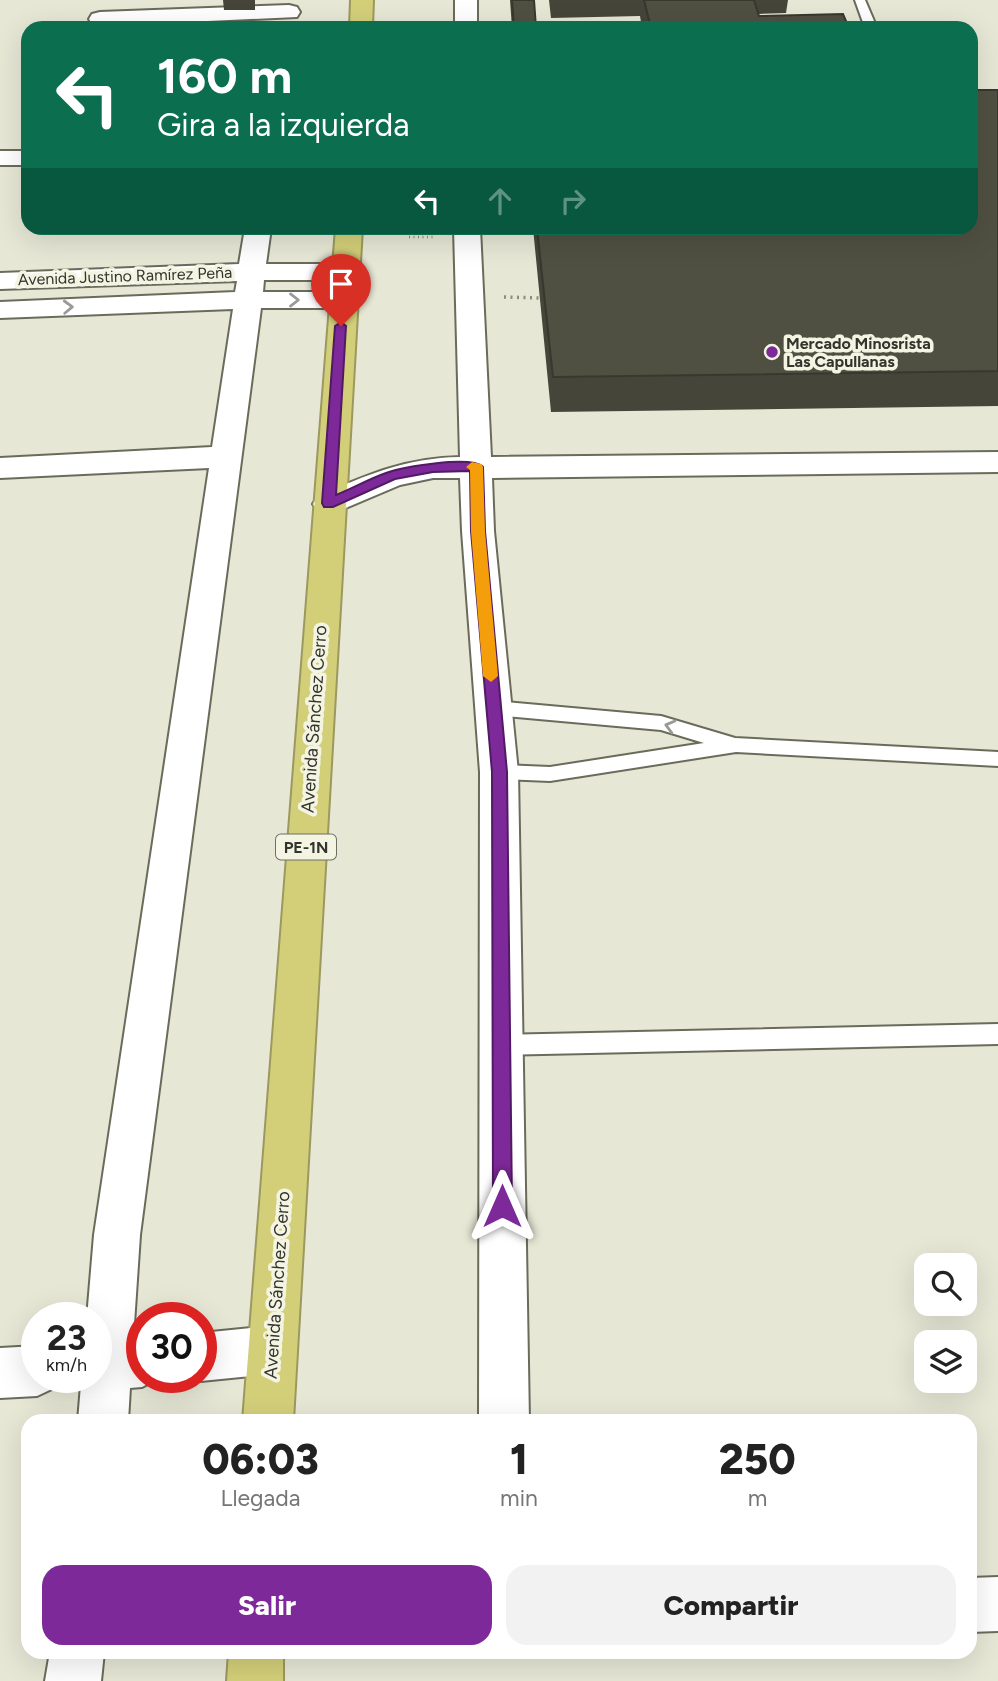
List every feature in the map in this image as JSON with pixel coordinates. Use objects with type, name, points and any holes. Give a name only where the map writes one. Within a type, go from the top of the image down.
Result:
[{"type":"highway","points":[[360,21],[362,0]]},
{"type":"highway","name":"Avenida Sánchez Cerro","points":[[268,1414],[348,235]]},
{"type":"highway","points":[[255,1681],[256,1659]]},
{"type":"street","points":[[466,0],[466,21]]},
{"type":"street","points":[[101,16],[289,13]]},
{"type":"street","points":[[0,158],[21,158]]},
{"type":"street","points":[[104,1414],[115,1365],[117,1235],[257,235]]},
{"type":"street","points":[[467,235],[478,531],[499,772],[504,1414]]},
{"type":"street","name":"Avenida Justino Ramírez Peña","points":[[0,281],[248,286]]},
{"type":"street","points":[[248,286],[344,286]]},
{"type":"street","name":"Avenida Justino Ramírez Peña","points":[[0,310],[248,286]]},
{"type":"street","points":[[0,468],[225,457]]},
{"type":"street","points":[[329,503],[392,476],[433,468],[998,462]]},
{"type":"street","points":[[217,1355],[272,1350]]},
{"type":"street","points":[[0,1373],[21,1372]]},
{"type":"street","points":[[977,1605],[998,1604]]},
{"type":"street","points":[[73,1681],[76,1659]]},
{"type":"lane","points":[[860,0],[868,21]]},
{"type":"lane","points":[[494,708],[661,723],[736,745]]},
{"type":"lane","points":[[499,772],[550,774],[736,745],[998,759]]},
{"type":"lane","points":[[501,1045],[998,1034]]},
{"type":"building","points":[[512,0],[534,0],[536,21],[514,21]]},
{"type":"building","points":[[644,0],[754,0],[759,16],[843,14],[846,21],[649,21]]},
{"type":"building","name":"Mercado Minosrista Las Capullanas","points":[[978,90],[998,90],[998,371],[553,377],[538,235],[978,235]]},
{"type":"slow traffic","points":[[472,467],[477,467],[478,531],[491,676]]},
{"type":"place","name":"Mercado Minosrista Las Capullanas","points":[[772,352]]},
{"type":"route","points":[[341,326],[329,503],[392,476],[433,468],[477,467],[478,531],[499,772],[502,1206]]}]
